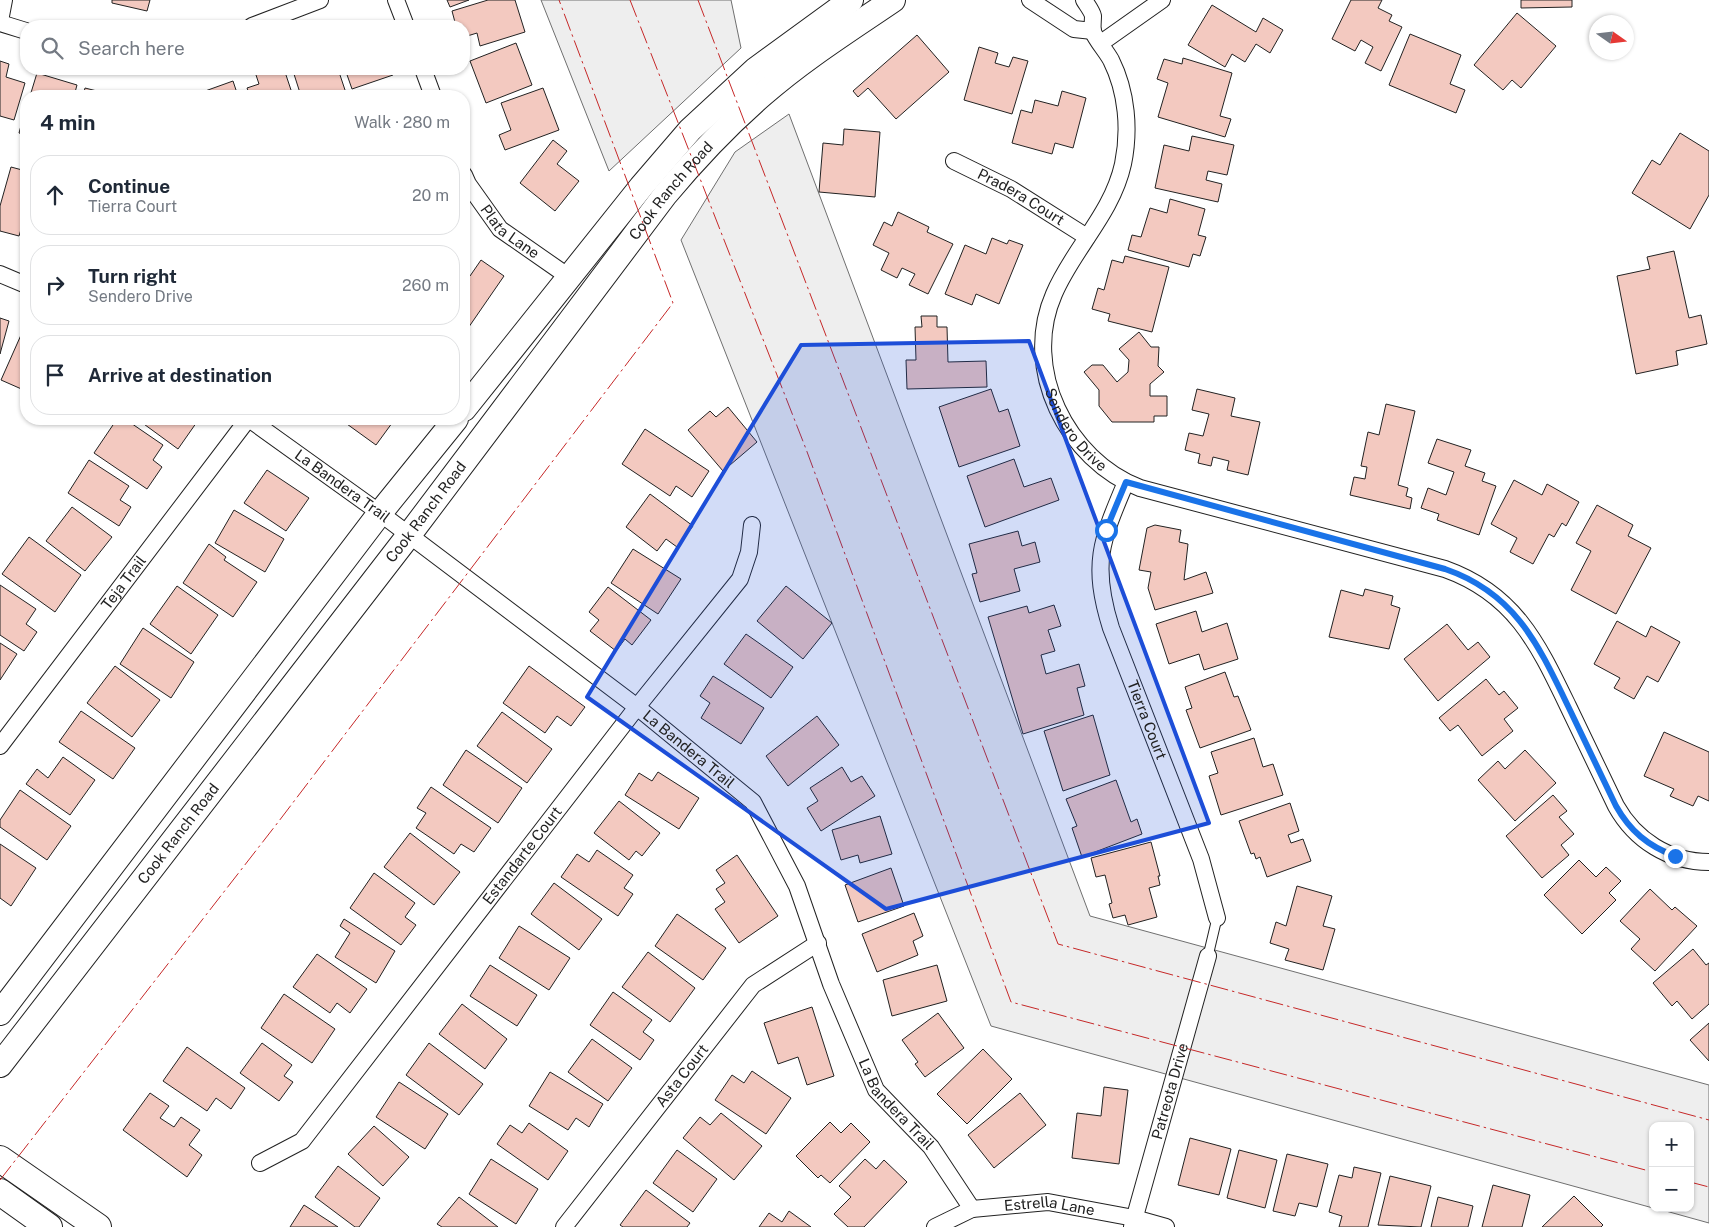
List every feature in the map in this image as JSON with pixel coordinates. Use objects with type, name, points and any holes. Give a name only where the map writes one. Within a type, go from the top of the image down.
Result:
[{"type":"main road","points":[[0,1159],[98,1227]]},
{"type":"main road","points":[[0,1192],[49,1227]]},
{"type":"street","points":[[4,0],[0,22],[20,29]]},
{"type":"street","points":[[268,20],[320,0]]},
{"type":"street","points":[[396,0],[404,20]]},
{"type":"street","name":"Cook Ranch Road","points":[[470,400],[662,161],[696,124],[755,70],[851,0]]},
{"type":"street","name":"Cook Ranch Road","points":[[0,1065],[410,535],[633,236],[699,156],[746,109],[783,78],[893,0]]},
{"type":"street","name":"Sendero Drive","points":[[1084,0],[1093,14],[1097,37],[1118,78],[1124,100],[1127,129],[1123,163],[1114,192],[1053,296],[1045,335],[1047,378],[1057,409],[1077,441],[1102,467],[1126,482],[1445,569],[1461,575],[1488,590],[1511,610],[1537,644],[1616,806],[1629,827],[1650,845],[1662,851],[1690,860],[1709,862]]},
{"type":"street","points":[[1038,2],[1074,29],[1097,37],[1162,0]]},
{"type":"street","points":[[425,75],[432,90]]},
{"type":"street","name":"Pradera Court","points":[[954,161],[1011,189],[1087,237]]},
{"type":"street","name":"Plata Lane","points":[[470,187],[500,229],[569,276]]},
{"type":"street","points":[[0,274],[20,282]]},
{"type":"street","name":"Teja Trail","points":[[0,746],[243,425]]},
{"type":"street","name":"La Bandera Trail","points":[[256,425],[410,535],[637,707],[753,802],[797,886],[831,984],[876,1090],[931,1147],[972,1209]]},
{"type":"street","points":[[0,1012],[380,513],[451,425]]},
{"type":"street","name":"Tierra Court","points":[[1126,482],[1102,545],[1099,560],[1101,592],[1111,628],[1201,859],[1217,918]]},
{"type":"street","name":"Estandarte Court","points":[[260,1162],[302,1141],[637,707],[740,579],[750,552],[752,525]]},
{"type":"street","name":"Asta Court","points":[[564,1227],[753,985],[818,943]]},
{"type":"street","name":"Patreota Drive","points":[[1133,1223],[1208,956]]},
{"type":"street","name":"Estrella Lane","points":[[935,1227],[972,1209],[1048,1202],[1133,1223],[1166,1227]]},
{"type":"lane","name":"Tierra Court","points":[[1208,956],[1217,918]]},
{"type":"highlighted area","points":[[1029,341],[1209,823],[886,909],[587,697],[801,345]]},
{"type":"shaded area","points":[[541,0],[731,0],[741,48],[609,171]]},
{"type":"shaded area","points":[[789,114],[1090,916],[1709,1085],[1709,1223],[1669,1212],[1694,1212],[1694,1122],[1649,1122],[1649,1207],[991,1026],[681,240],[735,152]]},
{"type":"building","points":[[112,0],[150,0],[147,11],[112,3]]},
{"type":"building","points":[[447,0],[469,0],[450,7]]},
{"type":"building","points":[[488,0],[515,0],[525,32],[480,46],[477,33],[470,35],[470,20],[454,20],[452,11]]},
{"type":"building","points":[[1351,0],[1382,0],[1378,8],[1392,15],[1389,21],[1402,27],[1381,71],[1365,63],[1373,47],[1361,40],[1355,51],[1332,39]]},
{"type":"building","points":[[1521,0],[1572,0],[1572,7],[1521,8]]},
{"type":"building","points":[[1212,5],[1256,32],[1263,18],[1283,30],[1270,53],[1256,44],[1245,62],[1232,54],[1225,67],[1188,45]]},
{"type":"building","points":[[1517,13],[1556,46],[1521,88],[1512,80],[1503,90],[1474,65]]},
{"type":"building","points":[[1410,34],[1461,55],[1450,84],[1465,90],[1456,113],[1389,85]]},
{"type":"building","points":[[917,35],[949,72],[896,119],[868,88],[858,97],[853,91]]},
{"type":"building","points":[[516,43],[532,85],[486,103],[470,61]]},
{"type":"building","points":[[979,47],[998,53],[995,63],[1009,67],[1013,57],[1028,61],[1012,114],[964,100]]},
{"type":"building","points":[[1183,58],[1232,73],[1220,116],[1231,119],[1225,137],[1158,117],[1168,83],[1157,79],[1164,59],[1182,64]]},
{"type":"building","points":[[0,61],[9,64],[6,77],[25,83],[23,90],[20,90],[20,100],[14,120],[0,116]]},
{"type":"building","points":[[36,75],[44,75],[77,85],[76,90],[32,90]]},
{"type":"building","points":[[256,75],[286,75],[291,90],[248,90],[247,88],[259,84]]},
{"type":"building","points":[[294,75],[340,75],[345,90],[299,90]]},
{"type":"building","points":[[347,75],[393,75],[352,89]]},
{"type":"building","points":[[233,81],[236,90],[208,90]]},
{"type":"building","points":[[543,88],[559,130],[505,150],[499,135],[511,130],[501,103]]},
{"type":"building","points":[[1062,91],[1086,98],[1073,148],[1055,143],[1052,154],[1012,143],[1021,110],[1032,113],[1035,100],[1058,106]]},
{"type":"building","points":[[844,129],[880,132],[875,197],[819,192],[823,143],[843,145]]},
{"type":"building","points":[[1680,133],[1709,151],[1709,195],[1690,229],[1632,193],[1652,160],[1660,165]]},
{"type":"building","points":[[1192,136],[1234,145],[1227,175],[1208,171],[1206,180],[1222,184],[1218,202],[1155,188],[1164,145],[1189,151]]},
{"type":"building","points":[[553,140],[567,151],[557,164],[579,181],[555,211],[520,183]]},
{"type":"building","points":[[11,167],[20,169],[19,236],[0,231],[0,206]]},
{"type":"building","points":[[1170,199],[1205,209],[1198,235],[1206,237],[1200,256],[1193,254],[1189,267],[1128,250],[1132,235],[1141,237],[1150,208],[1167,213]]},
{"type":"building","points":[[898,212],[929,227],[927,232],[953,244],[928,294],[909,285],[915,274],[902,268],[897,278],[881,270],[889,253],[873,245],[884,222],[892,226]]},
{"type":"building","points":[[992,238],[1007,244],[1009,240],[1023,245],[999,304],[976,294],[972,305],[945,294],[965,245],[986,254]]},
{"type":"building","points":[[1674,251],[1689,318],[1701,315],[1707,344],[1676,351],[1678,365],[1636,374],[1617,276],[1650,269],[1647,257]]},
{"type":"building","points":[[1125,256],[1169,267],[1152,332],[1108,321],[1110,314],[1092,309],[1098,288],[1104,290],[1112,260],[1123,263]]},
{"type":"building","points":[[481,260],[504,276],[470,325],[470,276]]},
{"type":"building","points":[[921,316],[937,316],[937,327],[947,327],[948,362],[986,361],[987,387],[907,389],[906,360],[916,360],[915,327],[922,327]]},
{"type":"building","points":[[0,318],[9,321],[0,354]]},
{"type":"building","points":[[1139,332],[1151,347],[1159,347],[1158,366],[1164,372],[1150,384],[1150,396],[1167,396],[1167,416],[1154,416],[1154,422],[1112,422],[1099,406],[1099,390],[1084,372],[1092,365],[1103,365],[1117,382],[1128,372],[1129,360],[1119,349]]},
{"type":"building","points":[[20,337],[20,388],[1,380]]},
{"type":"building","points":[[991,389],[999,412],[1008,409],[1020,446],[959,467],[939,407]]},
{"type":"building","points":[[1197,389],[1235,398],[1231,416],[1260,422],[1248,475],[1227,470],[1229,461],[1213,457],[1211,466],[1198,463],[1200,454],[1185,450],[1189,433],[1203,436],[1209,414],[1192,410]]},
{"type":"building","points":[[1386,404],[1415,411],[1398,485],[1408,488],[1406,496],[1412,498],[1410,509],[1350,495],[1354,477],[1365,479],[1367,467],[1361,466],[1368,432],[1379,435]]},
{"type":"building","points":[[728,407],[757,442],[723,471],[688,430],[710,411],[716,417]]},
{"type":"building","points":[[113,425],[134,425],[163,445],[153,460],[162,467],[147,489],[94,453]]},
{"type":"building","points":[[145,425],[195,425],[178,449]]},
{"type":"building","points":[[348,425],[391,425],[376,445]]},
{"type":"building","points":[[645,429],[709,471],[692,497],[676,486],[670,496],[622,464]]},
{"type":"building","points":[[1437,439],[1471,450],[1465,466],[1485,473],[1482,481],[1496,486],[1479,535],[1437,520],[1439,514],[1421,508],[1428,488],[1446,495],[1454,472],[1428,463]]},
{"type":"building","points":[[1014,459],[1024,487],[1051,478],[1059,500],[985,527],[967,476]]},
{"type":"building","points":[[89,460],[129,486],[120,500],[131,507],[119,526],[68,493]]},
{"type":"building","points":[[267,470],[309,498],[286,531],[244,503]]},
{"type":"building","points":[[1514,480],[1542,495],[1547,484],[1579,502],[1566,526],[1562,523],[1554,537],[1549,534],[1533,564],[1510,552],[1517,538],[1491,524]]},
{"type":"building","points":[[650,494],[693,526],[677,547],[666,539],[657,551],[626,527]]},
{"type":"building","points":[[1597,505],[1633,525],[1628,536],[1651,548],[1616,614],[1571,590],[1591,551],[1576,543]]},
{"type":"building","points":[[72,507],[112,537],[85,571],[46,541]]},
{"type":"building","points":[[234,510],[284,539],[265,572],[215,543]]},
{"type":"building","points":[[1155,525],[1181,530],[1179,542],[1188,544],[1184,580],[1206,572],[1213,593],[1155,610],[1148,588],[1151,572],[1139,570],[1147,528]]},
{"type":"building","points":[[1018,531],[1022,546],[1035,542],[1040,562],[1014,569],[1020,591],[980,602],[972,574],[977,573],[969,544]]},
{"type":"building","points":[[29,537],[81,575],[55,612],[2,574]]},
{"type":"building","points":[[209,544],[226,557],[224,560],[257,582],[233,617],[183,583]]},
{"type":"building","points":[[633,549],[681,579],[658,614],[611,583]]},
{"type":"building","points":[[0,585],[36,609],[26,624],[37,632],[24,651],[0,635]]},
{"type":"building","points":[[177,586],[218,615],[191,654],[150,624]]},
{"type":"building","points":[[786,586],[832,623],[803,659],[757,621]]},
{"type":"building","points":[[608,587],[651,620],[632,645],[625,639],[616,651],[590,631],[599,620],[589,612]]},
{"type":"building","points":[[1365,589],[1393,596],[1391,605],[1400,608],[1389,649],[1329,637],[1341,590],[1363,596]]},
{"type":"building","points":[[1054,605],[1061,626],[1048,630],[1055,651],[1041,655],[1046,674],[1079,664],[1085,686],[1077,688],[1084,715],[1023,734],[988,617],[1027,606],[1029,613]]},
{"type":"building","points":[[1196,611],[1202,632],[1227,623],[1238,659],[1204,670],[1199,654],[1169,664],[1156,624]]},
{"type":"building","points":[[1617,621],[1646,637],[1651,626],[1680,642],[1658,682],[1647,676],[1634,699],[1614,688],[1620,678],[1594,664]]},
{"type":"building","points":[[1447,624],[1468,650],[1478,642],[1490,657],[1438,701],[1404,659]]},
{"type":"building","points":[[143,628],[194,662],[171,698],[120,664]]},
{"type":"building","points":[[746,634],[793,667],[771,698],[724,664]]},
{"type":"building","points":[[0,643],[17,654],[0,680]]},
{"type":"building","points":[[115,666],[160,700],[132,737],[87,703]]},
{"type":"building","points":[[529,666],[585,707],[571,726],[557,716],[545,733],[503,703]]},
{"type":"building","points":[[1225,672],[1234,697],[1238,696],[1251,730],[1200,748],[1186,710],[1192,708],[1185,687]]},
{"type":"building","points":[[713,676],[764,708],[741,744],[701,718],[710,703],[700,696]]},
{"type":"building","points":[[1486,679],[1499,695],[1504,691],[1518,708],[1504,719],[1513,731],[1482,756],[1458,725],[1450,731],[1439,718]]},
{"type":"building","points":[[81,711],[135,748],[113,779],[59,742]]},
{"type":"building","points":[[502,712],[552,749],[527,783],[477,746]]},
{"type":"building","points":[[1093,715],[1110,775],[1063,791],[1044,731]]},
{"type":"building","points":[[817,716],[839,745],[788,786],[766,756]]},
{"type":"building","points":[[1664,732],[1709,752],[1709,801],[1698,796],[1693,806],[1670,796],[1674,789],[1644,776]]},
{"type":"building","points":[[1254,738],[1263,767],[1273,764],[1283,795],[1221,815],[1209,776],[1218,773],[1211,752]]},
{"type":"building","points":[[466,750],[522,788],[498,823],[443,785]]},
{"type":"building","points":[[1525,750],[1556,783],[1515,821],[1478,780],[1498,761],[1505,769]]},
{"type":"building","points":[[63,757],[95,780],[70,815],[26,784],[37,769],[48,778]]},
{"type":"building","points":[[842,767],[851,782],[862,776],[875,796],[821,831],[807,808],[818,801],[810,788]]},
{"type":"building","points":[[658,772],[699,798],[679,829],[625,795],[639,773],[652,781]]},
{"type":"building","points":[[1116,780],[1131,822],[1137,819],[1142,834],[1082,857],[1072,828],[1077,826],[1066,799]]},
{"type":"building","points":[[431,787],[491,828],[474,852],[461,844],[454,854],[416,828],[426,813],[417,808]]},
{"type":"building","points":[[20,790],[71,826],[47,860],[0,827],[0,820]]},
{"type":"building","points":[[1553,795],[1567,811],[1559,817],[1574,834],[1561,845],[1569,855],[1542,878],[1506,836]]},
{"type":"building","points":[[619,801],[660,833],[642,856],[636,851],[629,860],[594,833]]},
{"type":"building","points":[[1290,803],[1299,831],[1288,835],[1291,843],[1303,839],[1311,861],[1267,877],[1260,857],[1256,859],[1254,853],[1251,854],[1239,821]]},
{"type":"building","points":[[880,816],[892,854],[860,863],[858,855],[841,860],[832,830]]},
{"type":"building","points":[[410,833],[460,872],[434,905],[384,867]]},
{"type":"building","points":[[1151,842],[1160,876],[1158,876],[1160,885],[1149,888],[1157,917],[1128,925],[1125,915],[1113,918],[1109,904],[1112,903],[1105,875],[1096,877],[1091,858]]},
{"type":"building","points":[[0,844],[36,868],[11,906],[0,898]]},
{"type":"building","points":[[597,850],[633,875],[624,888],[633,894],[618,916],[561,877],[577,854],[589,862]]},
{"type":"building","points":[[737,855],[778,916],[739,943],[715,909],[725,902],[716,889],[725,883],[716,870]]},
{"type":"building","points":[[1579,860],[1596,877],[1606,867],[1621,881],[1609,893],[1616,900],[1582,934],[1544,895]]},
{"type":"building","points":[[891,868],[904,906],[858,922],[845,885]]},
{"type":"building","points":[[374,873],[415,903],[405,917],[416,925],[401,945],[350,908]]},
{"type":"building","points":[[554,883],[602,919],[579,950],[531,914]]},
{"type":"building","points":[[1297,886],[1332,896],[1323,926],[1335,929],[1323,970],[1285,960],[1289,949],[1270,943],[1276,922],[1286,926]]},
{"type":"building","points":[[1650,889],[1672,910],[1675,907],[1697,926],[1655,971],[1631,949],[1640,939],[1620,921]]},
{"type":"building","points":[[914,913],[923,936],[913,941],[918,955],[877,972],[862,934]]},
{"type":"building","points":[[677,914],[726,948],[703,980],[655,946]]},
{"type":"building","points":[[344,919],[395,951],[376,983],[335,957],[350,933],[340,926]]},
{"type":"building","points":[[519,926],[570,958],[549,990],[499,958]]},
{"type":"building","points":[[1693,949],[1706,965],[1709,963],[1709,1004],[1692,1019],[1677,1001],[1672,1006],[1653,983]]},
{"type":"building","points":[[648,952],[695,988],[670,1022],[622,987]]},
{"type":"building","points":[[317,954],[367,989],[350,1013],[337,1003],[330,1013],[293,987]]},
{"type":"building","points":[[490,965],[537,995],[517,1026],[470,996]]},
{"type":"building","points":[[937,965],[947,1001],[892,1016],[883,980]]},
{"type":"building","points":[[613,992],[652,1020],[643,1032],[654,1040],[640,1060],[590,1025]]},
{"type":"building","points":[[284,994],[335,1029],[312,1063],[261,1028]]},
{"type":"building","points":[[462,1004],[507,1039],[485,1069],[439,1034]]},
{"type":"building","points":[[812,1007],[834,1076],[807,1085],[798,1057],[778,1064],[764,1023]]},
{"type":"building","points":[[938,1013],[964,1048],[925,1077],[915,1064],[918,1062],[902,1040]]},
{"type":"building","points":[[1709,1023],[1709,1061],[1690,1040]]},
{"type":"building","points":[[592,1039],[632,1068],[608,1101],[568,1072]]},
{"type":"building","points":[[262,1043],[292,1065],[284,1076],[293,1082],[279,1101],[240,1073]]},
{"type":"building","points":[[429,1043],[483,1084],[459,1115],[406,1075]]},
{"type":"building","points":[[187,1047],[245,1088],[231,1109],[216,1098],[207,1111],[163,1081]]},
{"type":"building","points":[[983,1049],[1012,1079],[967,1124],[937,1094]]},
{"type":"building","points":[[752,1071],[791,1098],[766,1134],[715,1100],[732,1075],[744,1083]]},
{"type":"building","points":[[550,1072],[603,1104],[589,1127],[576,1118],[568,1130],[529,1106]]},
{"type":"building","points":[[399,1082],[448,1114],[425,1149],[376,1117]]},
{"type":"building","points":[[1104,1087],[1128,1090],[1119,1164],[1072,1158],[1077,1113],[1101,1116]]},
{"type":"building","points":[[150,1093],[169,1106],[160,1118],[174,1127],[181,1117],[200,1130],[189,1145],[202,1155],[187,1177],[123,1130]]},
{"type":"building","points":[[1020,1093],[1046,1125],[994,1168],[968,1135]]},
{"type":"building","points":[[721,1113],[762,1146],[734,1180],[683,1138],[700,1117],[710,1125]]},
{"type":"building","points":[[830,1122],[841,1133],[851,1123],[870,1142],[830,1183],[821,1175],[818,1178],[796,1156]]},
{"type":"building","points":[[529,1123],[568,1151],[548,1180],[497,1144],[510,1125],[522,1133]]},
{"type":"building","points":[[374,1126],[409,1157],[383,1186],[348,1154]]},
{"type":"building","points":[[1190,1138],[1231,1149],[1219,1195],[1178,1185]]},
{"type":"building","points":[[677,1150],[717,1179],[693,1212],[653,1183]]},
{"type":"building","points":[[1239,1150],[1277,1160],[1265,1208],[1227,1198]]},
{"type":"building","points":[[1287,1154],[1328,1164],[1317,1207],[1299,1203],[1295,1216],[1273,1211]]},
{"type":"building","points":[[491,1159],[538,1189],[516,1224],[469,1194]]},
{"type":"building","points":[[865,1159],[876,1169],[884,1160],[907,1182],[864,1227],[848,1227],[834,1214],[851,1197],[839,1186]]},
{"type":"building","points":[[338,1166],[380,1198],[359,1227],[355,1227],[315,1197]]},
{"type":"building","points":[[1354,1167],[1381,1173],[1368,1227],[1339,1227],[1342,1216],[1329,1212],[1339,1175],[1352,1178]]},
{"type":"building","points":[[1390,1176],[1431,1186],[1421,1227],[1378,1225]]},
{"type":"building","points":[[1493,1185],[1530,1195],[1522,1227],[1482,1227]]},
{"type":"building","points":[[646,1190],[690,1223],[687,1227],[623,1227],[620,1225]]},
{"type":"building","points":[[1574,1196],[1603,1225],[1601,1227],[1542,1227]]},
{"type":"building","points":[[459,1197],[498,1227],[442,1227],[437,1224]]},
{"type":"building","points":[[1438,1197],[1473,1206],[1468,1227],[1431,1227]]},
{"type":"building","points":[[304,1205],[338,1227],[290,1227]]},
{"type":"building","points":[[789,1211],[811,1227],[759,1227],[769,1213],[782,1222]]},
{"type":"power","points":[[0,1180],[279,821],[673,303],[559,0]]},
{"type":"power","points":[[630,0],[806,449],[1011,1002],[1649,1171]]},
{"type":"power","points":[[698,0],[1058,944],[1709,1120]]},
{"type":"power","points":[[1694,1183],[1709,1187]]},
{"type":"route","points":[[1106,530],[1126,482],[1140,488],[1445,569],[1461,575],[1488,590],[1520,620],[1544,655],[1616,806],[1629,827],[1650,845],[1675,856]]}]
